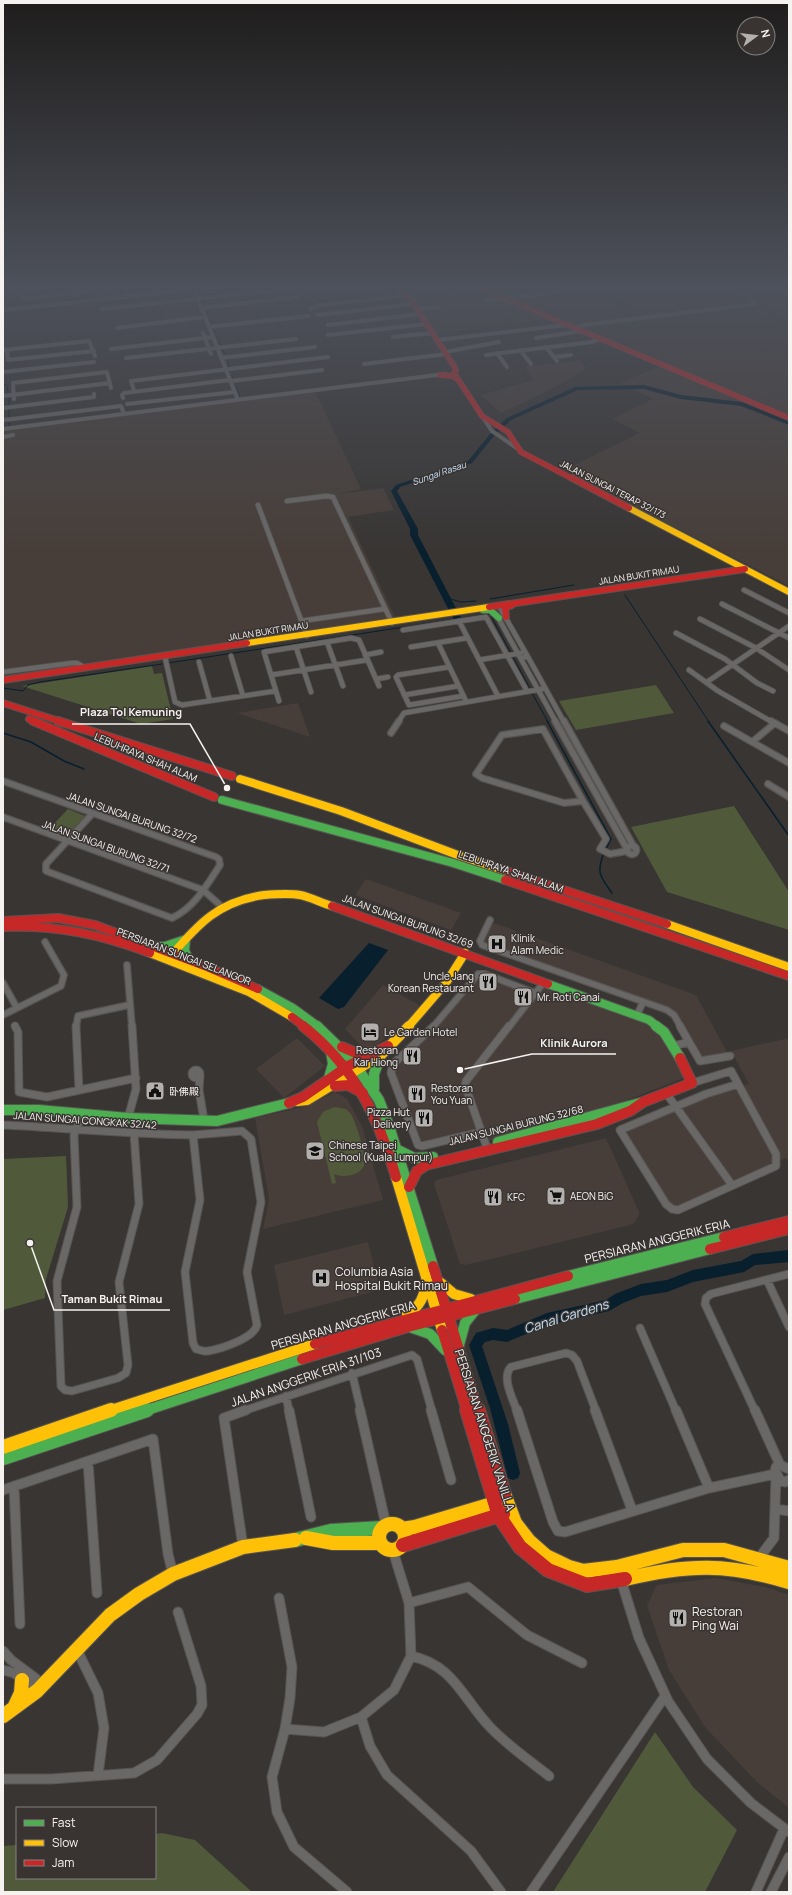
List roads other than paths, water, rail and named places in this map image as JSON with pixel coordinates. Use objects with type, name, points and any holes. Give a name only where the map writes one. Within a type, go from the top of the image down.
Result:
[{"type":"main road","name":"JALAN SUNGAI TERAP 32/173","points":[[455,374],[482,416],[498,430],[508,432],[518,449],[538,462],[789,592]]},
{"type":"main road","points":[[685,374],[789,418]]},
{"type":"main road","points":[[440,375],[453,376],[461,384]]},
{"type":"main road","points":[[714,553],[725,563],[720,571]]},
{"type":"main road","name":"JALAN BUKIT RIMAU","points":[[3,680],[464,612],[741,567]]},
{"type":"main road","points":[[720,571],[740,571],[754,574]]},
{"type":"main road","points":[[478,609],[490,610],[502,617],[506,607],[523,602]]},
{"type":"main road","name":"LEBUHRAYA SHAH ALAM","points":[[3,703],[341,811],[455,854],[704,936],[789,967]]},
{"type":"main road","name":"LEBUHRAYA SHAH ALAM","points":[[3,710],[218,798],[453,863],[789,976]]},
{"type":"main road","name":"JALAN SUNGAI BURUNG 32/69","points":[[170,957],[210,914],[221,906],[257,897],[300,895],[649,1020],[662,1029],[673,1046],[692,1083]]},
{"type":"main road","name":"PERSIARAN SUNGAI SELANGOR","points":[[3,921],[56,918],[101,926],[153,946],[170,957],[190,960],[249,983],[278,997],[306,1016],[335,1048],[348,1072],[365,1094],[373,1108],[381,1129],[426,1277]]},
{"type":"main road","name":"PERSIARAN SUNGAI SELANGOR","points":[[3,927],[52,926],[71,929],[90,933],[170,957],[271,1003],[335,1048],[357,1066],[374,1091],[397,1148],[426,1242]]},
{"type":"main road","points":[[704,936],[789,960]]},
{"type":"main road","points":[[153,946],[165,946],[186,939],[185,952],[190,960]]},
{"type":"main road","points":[[3,1110],[39,1110],[128,1118],[217,1121],[302,1101],[303,1095],[348,1072],[388,1046],[422,1013],[446,983],[465,953]]},
{"type":"main road","points":[[750,964],[789,981]]},
{"type":"main road","points":[[330,1082],[335,1048],[363,1054],[379,1053]]},
{"type":"main road","points":[[374,1091],[374,1074],[379,1053]]},
{"type":"main road","points":[[330,1082],[348,1085],[365,1094]]},
{"type":"main road","name":"JALAN SUNGAI BURUNG 32/68","points":[[397,1148],[406,1157],[419,1161],[594,1117],[632,1104],[643,1102],[692,1083]]},
{"type":"main road","name":"JALAN SUNGAI BURUNG 32/68","points":[[409,1186],[414,1174],[420,1167],[597,1124],[630,1111],[643,1102]]},
{"type":"main road","points":[[526,1135],[538,1135],[542,1138]]},
{"type":"main road","name":"PERSIARAN ANGGERIK ERIA","points":[[3,1448],[107,1412],[346,1335],[437,1315],[473,1300],[789,1221]]},
{"type":"main road","name":"PERSIARAN ANGGERIK ERIA","points":[[447,1312],[476,1309],[789,1229]]},
{"type":"main road","points":[[426,1242],[442,1284],[447,1291],[459,1297],[473,1300]]},
{"type":"main road","name":"PERSIARAN ANGGERIK VANILLA","points":[[426,1242],[505,1500],[515,1523],[529,1541],[546,1556],[569,1567],[583,1571],[617,1566],[683,1550],[724,1550],[759,1558],[789,1568]]},
{"type":"main road","points":[[346,1335],[417,1310],[424,1296],[426,1277]]},
{"type":"main road","name":"PERSIARAN ANGGERIK VANILLA","points":[[426,1277],[499,1516],[509,1533],[523,1551],[540,1565],[560,1577],[586,1585],[621,1580],[676,1568],[702,1567],[772,1576],[789,1582]]},
{"type":"main road","points":[[460,1355],[460,1337],[462,1329],[476,1309]]},
{"type":"main road","name":"PERSIARAN ANGGERIK ERIA","points":[[3,1458],[339,1347],[408,1327],[437,1315]]},
{"type":"main road","points":[[408,1327],[426,1331],[435,1337],[450,1358]]},
{"type":"main road","points":[[402,1529],[415,1527],[505,1500]]},
{"type":"main road","points":[[384,1526],[379,1538],[380,1543],[388,1551],[393,1551],[399,1549],[403,1545],[510,1512]]},
{"type":"main road","points":[[3,1716],[37,1691],[110,1615],[139,1594],[173,1574],[242,1547],[306,1538],[318,1533],[331,1531],[395,1524],[402,1529],[405,1540],[403,1545]]},
{"type":"main road","points":[[306,1538],[319,1542],[332,1543],[380,1543]]},
{"type":"main road","points":[[14,1709],[21,1694],[22,1680]]},
{"type":"street","points":[[14,399],[13,383],[87,374]]},
{"type":"street","points":[[3,396],[110,385],[107,374]]},
{"type":"street","points":[[134,391],[131,381],[183,374]]},
{"type":"street","points":[[220,374],[223,381]]},
{"type":"street","points":[[228,374],[238,400]]},
{"type":"street","points":[[123,398],[122,393],[134,391],[285,374]]},
{"type":"street","points":[[4,429],[444,374]]},
{"type":"street","points":[[127,404],[235,392]]},
{"type":"street","points":[[16,424],[10,419],[5,408],[94,397],[94,394]]},
{"type":"street","points":[[163,400],[165,409]]},
{"type":"street","points":[[108,401],[110,407]]},
{"type":"street","points":[[10,419],[41,418],[60,413],[101,410],[121,406],[123,411]]},
{"type":"street","points":[[60,407],[60,413]]},
{"type":"street","points":[[81,411],[82,416]]},
{"type":"street","points":[[4,429],[16,412]]},
{"type":"street","points":[[3,437],[13,435]]},
{"type":"street","points":[[287,501],[326,496],[333,497],[384,609],[392,623]]},
{"type":"street","points":[[258,505],[307,636]]},
{"type":"street","points":[[744,590],[789,613]]},
{"type":"street","points":[[722,604],[789,638]]},
{"type":"street","points":[[496,607],[527,654],[634,847],[615,854],[605,853],[600,847],[606,837],[583,801],[545,731],[541,728],[500,736],[476,774],[482,778],[564,803],[583,801]]},
{"type":"street","points":[[301,622],[384,609]]},
{"type":"street","points":[[403,630],[486,617],[513,654],[532,691],[627,850]]},
{"type":"street","points":[[502,617],[513,654],[532,691]]},
{"type":"street","points":[[700,619],[756,648],[789,670]]},
{"type":"street","points":[[459,621],[498,696]]},
{"type":"street","points":[[707,682],[789,626]]},
{"type":"street","points":[[676,633],[732,664],[757,683],[773,691]]},
{"type":"street","points":[[279,701],[264,652],[357,638],[379,686]]},
{"type":"street","points":[[411,647],[467,638]]},
{"type":"street","points":[[327,642],[343,686]]},
{"type":"street","points":[[438,643],[466,702]]},
{"type":"street","points":[[296,647],[311,692]]},
{"type":"street","points":[[365,655],[381,652]]},
{"type":"street","points":[[478,658],[527,654]]},
{"type":"street","points":[[231,656],[243,696]]},
{"type":"street","points":[[165,657],[176,703],[182,705],[276,691]]},
{"type":"street","points":[[271,675],[368,660]]},
{"type":"street","points":[[199,662],[210,701]]},
{"type":"street","points":[[3,672],[72,663],[77,663],[84,667]]},
{"type":"street","points":[[449,667],[396,676],[408,704],[410,705],[463,696]]},
{"type":"street","points":[[689,670],[789,731]]},
{"type":"street","points":[[376,679],[388,677]]},
{"type":"street","points":[[404,695],[458,686]]},
{"type":"street","points":[[391,733],[404,713],[546,688]]},
{"type":"street","points":[[752,742],[775,723]]},
{"type":"street","points":[[724,726],[789,763]]},
{"type":"street","name":"JALAN SUNGAI BURUNG 32/72","points":[[3,781],[219,859],[220,865],[203,890]]},
{"type":"street","points":[[768,784],[789,797]]},
{"type":"street","points":[[92,814],[46,864],[46,871],[167,918],[180,915],[203,890],[221,906]]},
{"type":"street","name":"JALAN SUNGAI BURUNG 32/71","points":[[3,818],[203,890]]},
{"type":"street","points":[[490,920],[480,942],[482,945],[562,975],[667,1010],[674,1015],[700,1061],[730,1056]]},
{"type":"street","points":[[3,1015],[61,986],[64,975],[45,942]]},
{"type":"street","points":[[127,965],[136,1078],[136,1089],[128,1118]]},
{"type":"street","points":[[481,1132],[422,1146],[418,1145],[391,1073],[393,1064],[439,1021],[478,974],[485,974],[535,994]]},
{"type":"street","points":[[556,987],[562,975]]},
{"type":"street","points":[[486,1145],[465,1085],[466,1081],[544,982]]},
{"type":"street","points":[[3,983],[17,1008]]},
{"type":"street","points":[[637,1015],[643,1002]]},
{"type":"street","points":[[79,1090],[76,1024],[78,1016],[129,1005]]},
{"type":"street","points":[[15,1026],[18,1032],[19,1092],[47,1097],[136,1078]]},
{"type":"street","points":[[673,1046],[689,1042]]},
{"type":"street","name":"JALAN SUNGAI BURUNG 32/68","points":[[692,1083],[731,1071],[738,1084]]},
{"type":"street","points":[[196,1076],[204,1120]]},
{"type":"street","points":[[738,1084],[777,1160],[776,1166],[678,1210],[672,1209],[666,1204],[620,1130],[706,1094],[738,1084]]},
{"type":"street","points":[[666,1093],[732,1185]]},
{"type":"street","points":[[82,1115],[74,1135],[77,1207],[57,1281],[61,1386],[65,1390],[72,1391],[118,1378],[126,1373],[128,1365],[119,1282],[139,1204],[134,1134]]},
{"type":"street","name":"JALAN SUNGAI CONGKAK 32/42","points":[[3,1125],[76,1128],[134,1134],[193,1135],[245,1132],[251,1139],[261,1202],[247,1272],[257,1325],[256,1330],[249,1337],[207,1352],[196,1349],[194,1343],[185,1272],[200,1200],[193,1135]]},
{"type":"street","points":[[789,1274],[710,1294],[706,1298],[705,1304],[780,1465],[789,1469]]},
{"type":"street","points":[[767,1280],[789,1327]]},
{"type":"street","points":[[640,1328],[709,1488]]},
{"type":"street","points":[[632,1510],[577,1361],[572,1355],[566,1353],[510,1367],[507,1371],[506,1378],[556,1529],[565,1532],[632,1510],[709,1488],[775,1475]]},
{"type":"street","name":"JALAN ANGGERIK ERIA 31/103","points":[[242,1547],[224,1418],[352,1373],[406,1356],[412,1356],[417,1359],[451,1480]]},
{"type":"street","points":[[352,1373],[384,1526]]},
{"type":"street","points":[[286,1396],[311,1517]]},
{"type":"street","points":[[3,1490],[152,1439],[168,1554],[173,1574]]},
{"type":"street","points":[[88,1462],[97,1593]]},
{"type":"street","points":[[759,1558],[774,1540],[775,1475],[776,1467],[780,1465]]},
{"type":"street","points":[[775,1475],[783,1482],[789,1480]]},
{"type":"street","points":[[14,1486],[20,1624]]},
{"type":"street","points":[[775,1509],[789,1511]]},
{"type":"street","points":[[284,1729],[324,1732],[361,1717],[394,1690],[411,1656],[409,1603],[393,1551]]},
{"type":"street","points":[[617,1566],[639,1638],[665,1696],[707,1759],[751,1803],[787,1830],[756,1892]]},
{"type":"street","points":[[409,1603],[468,1587],[527,1635],[582,1663]]},
{"type":"street","points":[[279,1598],[292,1667],[290,1698],[272,1777],[277,1812],[294,1847],[347,1892]]},
{"type":"street","points":[[3,1779],[51,1779],[134,1772],[157,1760],[197,1714],[202,1705],[201,1686],[178,1612]]},
{"type":"street","points":[[76,1650],[98,1693],[104,1728],[98,1774]]},
{"type":"street","points":[[3,1651],[11,1660],[44,1684]]},
{"type":"street","points":[[411,1656],[421,1657],[449,1675],[490,1727],[549,1776]]},
{"type":"street","points":[[3,1670],[14,1673],[37,1691]]},
{"type":"street","points":[[531,1892],[665,1696]]},
{"type":"street","points":[[361,1717],[370,1746],[387,1775],[471,1851],[502,1892]]},
{"type":"street","points":[[771,1892],[789,1857]]},
{"type":"water","points":[[369,943],[388,950],[344,1007],[338,1009],[319,998]]},
{"type":"waterway","points":[[232,376],[234,380]]},
{"type":"waterway","points":[[3,381],[3,385],[7,384],[8,394]]},
{"type":"waterway","points":[[236,387],[240,398]]},
{"type":"waterway","name":"Sungai Rasau","points":[[457,618],[418,540],[414,535],[414,529],[394,491],[398,486],[470,462],[492,435],[509,419],[577,388],[644,387],[681,397],[742,404],[789,423]]},
{"type":"waterway","points":[[9,397],[9,426]]},
{"type":"waterway","points":[[490,599],[574,585]]},
{"type":"waterway","points":[[625,595],[709,722]]},
{"type":"waterway","points":[[447,598],[461,602],[476,601]]},
{"type":"waterway","points":[[168,663],[490,614],[530,689]]},
{"type":"waterway","points":[[3,688],[23,691],[28,685],[40,682],[162,664]]},
{"type":"waterway","points":[[532,693],[548,722]]},
{"type":"waterway","points":[[547,721],[611,839],[606,849]]},
{"type":"waterway","points":[[708,721],[789,836]]},
{"type":"waterway","points":[[3,733],[31,742],[64,761],[84,769]]},
{"type":"waterway","points":[[604,853],[600,865],[600,874],[612,893]]},
{"type":"waterway","name":"Canal Gardens","points":[[513,1473],[492,1392],[475,1345],[481,1337],[493,1334],[507,1336],[547,1319],[609,1305],[619,1298],[641,1290],[667,1286],[693,1276],[744,1266],[753,1260],[789,1256]]},
{"type":"place","name":"Plaza Tol Kemuning","points":[[227,788]]},
{"type":"place","name":"Klinik Alam Medic","points":[[497,944]]},
{"type":"place","name":"Uncle Jang Korean Restaurant","points":[[488,982]]},
{"type":"place","name":"Mr. Roti Canai","points":[[523,997]]},
{"type":"place","name":"Le Garden Hotel","points":[[370,1032]]},
{"type":"place","name":"Restoran Kar Hiong","points":[[412,1056]]},
{"type":"place","name":"Klinik Aurora","points":[[460,1070]]},
{"type":"place","name":"卧佛殿","points":[[155,1091]]},
{"type":"place","name":"Restoran You Yuan","points":[[417,1094]]},
{"type":"place","name":"Pizza Hut Delivery","points":[[424,1118]]},
{"type":"place","name":"Chinese Taipei School (Kuala Lumpur)","points":[[315,1151]]},
{"type":"place","name":"AEON BiG","points":[[556,1196]]},
{"type":"place","name":"KFC","points":[[493,1197]]},
{"type":"place","name":"Taman Bukit Rimau","points":[[30,1243]]},
{"type":"place","name":"Columbia Asia Hospital Bukit Rimau","points":[[321,1278]]},
{"type":"place","name":"Restoran Ping Wai","points":[[678,1618]]}]
